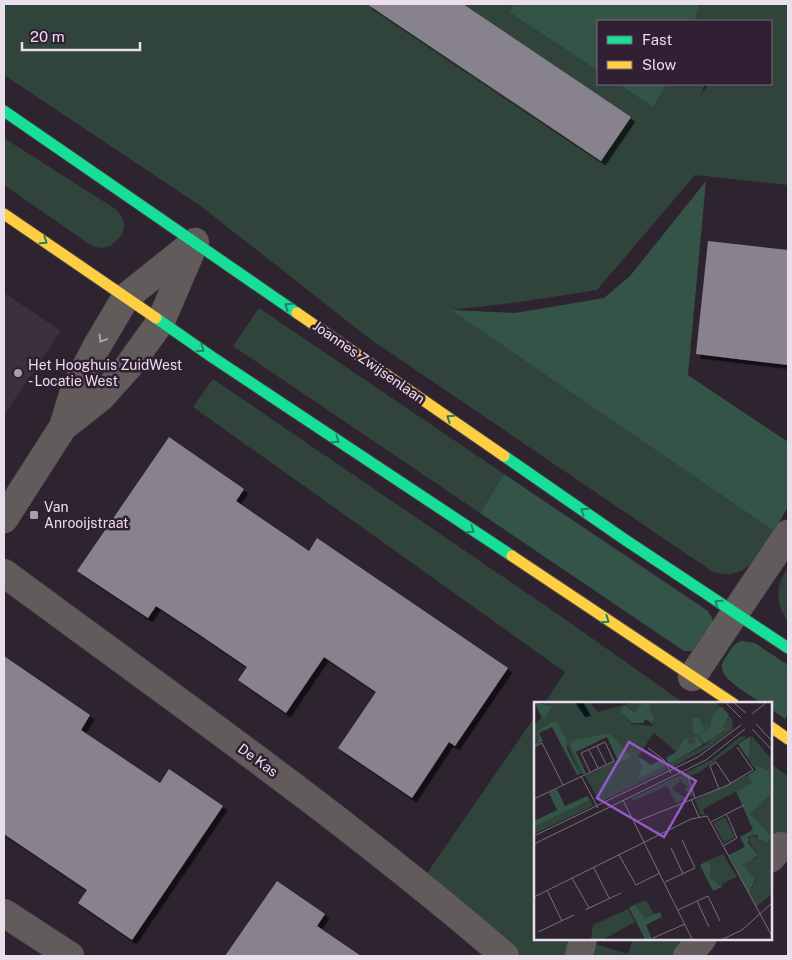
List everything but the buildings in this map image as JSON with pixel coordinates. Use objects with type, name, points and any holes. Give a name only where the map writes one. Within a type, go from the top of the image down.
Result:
[{"type":"street","name":"Joannes Zwijsenlaan","points":[[4,111],[733,613],[788,648]]},
{"type":"street","points":[[4,214],[212,357],[731,702]]},
{"type":"street","points":[[4,520],[63,427],[75,388],[126,297],[195,242]]},
{"type":"street","points":[[63,427],[101,397],[128,367],[161,321],[195,242]]},
{"type":"street","points":[[692,677],[733,613],[788,534]]},
{"type":"street","name":"De Kas","points":[[4,573],[315,803],[455,912],[505,956]]},
{"type":"street","points":[[772,729],[788,739]]},
{"type":"street","points":[[4,913],[70,956]]},
{"type":"street","points":[[578,956],[583,940]]},
{"type":"street","points":[[687,956],[701,940]]},
{"type":"shaded area","name":"Het Hooghuis ZuidWest - Locatie West","points":[[4,293],[61,331],[4,415]]},
{"type":"green space","points":[[4,4],[514,4],[509,12],[597,70],[597,85],[620,85],[653,107],[666,85],[705,85],[700,96],[708,85],[772,85],[772,20],[695,20],[699,4],[788,4],[788,185],[695,175],[597,290],[452,310],[774,531],[761,552],[745,569],[730,574],[713,572],[370,339],[202,207],[4,75]]},
{"type":"green space","points":[[514,4],[699,4],[695,20],[597,20],[597,70],[509,12]]},
{"type":"green space","points":[[620,85],[666,85],[653,107]]},
{"type":"green space","points":[[4,138],[117,210],[123,219],[124,225],[117,241],[101,248],[89,244],[4,185]]},
{"type":"green space","points":[[706,181],[688,375],[788,442],[788,507],[774,531],[451,310],[515,313],[604,298],[630,276]]},
{"type":"green space","points":[[259,308],[504,474],[480,513],[233,346]]},
{"type":"green space","points":[[213,379],[562,617],[682,702],[545,702],[565,672],[193,407]]},
{"type":"green space","points":[[504,474],[708,611],[712,618],[713,626],[700,648],[684,651],[480,513]]},
{"type":"green space","points":[[788,567],[788,622],[781,608],[778,594],[781,581]]},
{"type":"green space","points":[[742,641],[755,643],[788,665],[788,714],[785,719],[772,710],[772,702],[760,702],[732,683],[723,673],[723,662],[737,643]]},
{"type":"green space","points":[[534,718],[534,940],[569,940],[565,956],[521,956],[425,876]]},
{"type":"green space","points":[[772,765],[788,776],[788,846],[772,839]]},
{"type":"green space","points":[[633,940],[685,940],[672,956],[591,956],[595,944],[628,954]]},
{"type":"traffic: fast","points":[[4,111],[297,313]]},
{"type":"traffic: fast","points":[[156,318],[512,556]]},
{"type":"traffic: fast","points":[[504,456],[624,539],[788,648]]},
{"type":"traffic: slow","points":[[4,214],[156,318]]},
{"type":"traffic: slow","points":[[297,313],[504,456]]},
{"type":"traffic: slow","points":[[512,556],[731,702]]},
{"type":"traffic: slow","points":[[772,728],[788,739]]},
{"type":"place","name":"Het Hooghuis ZuidWest - Locatie West","points":[[18,373]]},
{"type":"place","name":"Van Anrooijstraat","points":[[34,515]]}]
